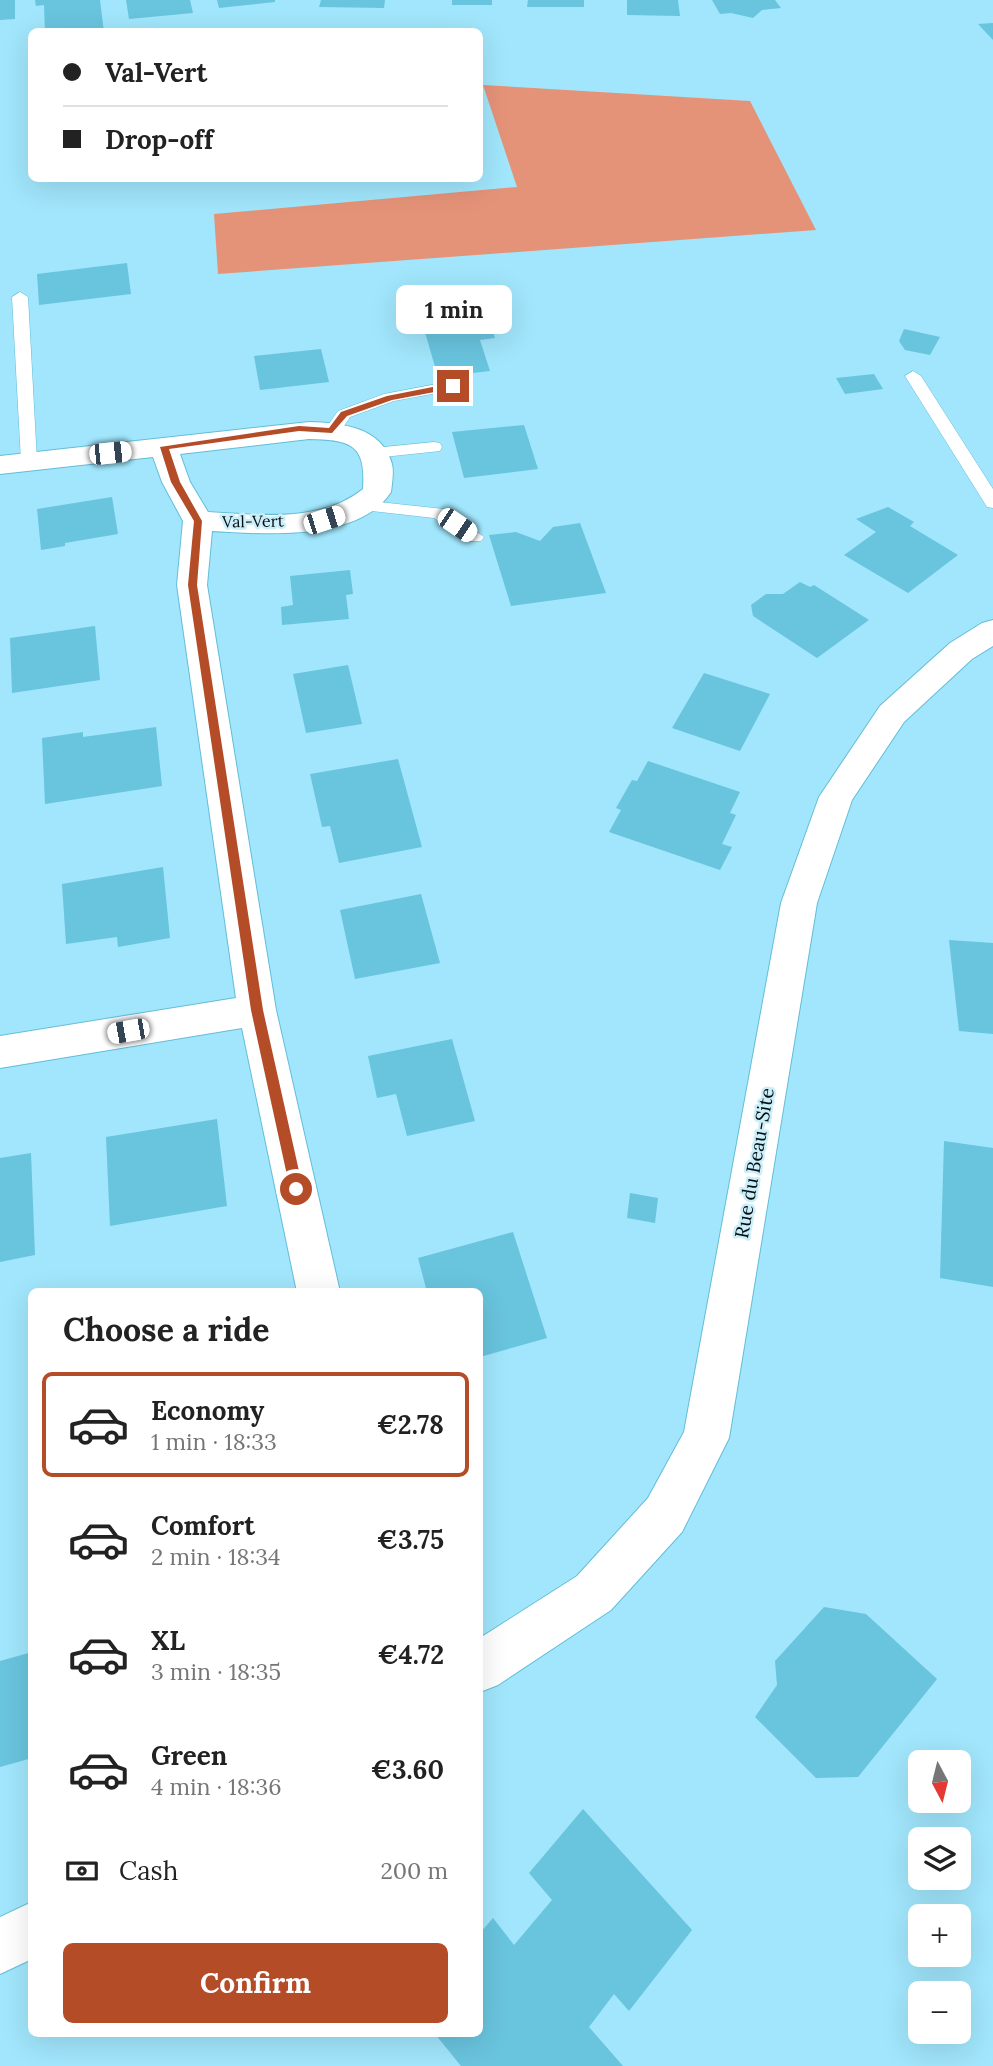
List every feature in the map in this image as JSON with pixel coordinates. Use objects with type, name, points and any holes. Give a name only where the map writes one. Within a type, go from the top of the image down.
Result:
[{"type":"street","points":[[15,463],[299,429],[332,431],[360,437],[374,453],[381,473],[377,492],[360,505]]},
{"type":"street","name":"Val-Vert","points":[[164,447],[176,482],[198,521],[192,585],[257,1010],[318,1288]]},
{"type":"street","name":"Val-Vert","points":[[198,521],[244,523],[324,520],[360,505]]},
{"type":"street","name":"Rue du Beau-Site","points":[[483,1665],[594,1593],[665,1515],[706,1438],[799,903],[836,797],[892,713],[961,651],[993,631]]},
{"type":"street","points":[[0,1052],[257,1010]]},
{"type":"street","points":[[0,1947],[28,1931]]},
{"type":"lane","points":[[15,463],[20,297]]},
{"type":"lane","points":[[913,376],[993,502]]},
{"type":"lane","points":[[332,431],[344,414],[390,397],[453,386]]},
{"type":"lane","points":[[374,453],[434,447]]},
{"type":"lane","points":[[360,505],[438,513],[475,537]]},
{"type":"shaded area","points":[[483,85],[750,101],[816,230],[218,274],[214,214],[517,187]]},
{"type":"building","points":[[0,0],[15,0],[15,19],[0,20]]},
{"type":"building","points":[[35,0],[100,0],[104,28],[45,28],[44,5],[36,6]]},
{"type":"building","points":[[126,0],[190,0],[193,13],[129,19]]},
{"type":"building","points":[[217,0],[275,0],[275,2],[219,8]]},
{"type":"building","points":[[321,0],[385,0],[384,8],[319,7]]},
{"type":"building","points":[[452,0],[492,0],[492,5],[452,5]]},
{"type":"building","points":[[528,0],[584,0],[584,7],[527,7]]},
{"type":"building","points":[[627,0],[678,0],[680,16],[627,15]]},
{"type":"building","points":[[712,0],[775,0],[781,8],[762,10],[753,18],[731,13],[720,14]]},
{"type":"building","points":[[993,23],[993,40],[978,24]]},
{"type":"building","points":[[127,263],[131,294],[39,305],[37,274]]},
{"type":"building","points":[[487,313],[495,338],[480,340],[490,371],[438,377],[424,329],[440,327],[438,318]]},
{"type":"building","points":[[904,329],[940,337],[930,355],[905,350],[899,341]]},
{"type":"building","points":[[321,349],[329,382],[260,390],[254,356]]},
{"type":"building","points":[[874,374],[883,389],[845,394],[836,378]]},
{"type":"building","points":[[524,425],[538,469],[464,478],[452,432]]},
{"type":"building","points":[[112,497],[118,534],[41,550],[37,509]]},
{"type":"building","points":[[888,507],[914,522],[910,526],[958,555],[908,593],[844,555],[876,532],[856,519]]},
{"type":"building","points":[[580,523],[606,593],[511,606],[489,535],[516,532],[540,541],[553,527]]},
{"type":"building","points":[[350,570],[353,594],[346,595],[349,619],[282,625],[281,607],[293,605],[290,576]]},
{"type":"building","points":[[800,582],[810,587],[814,585],[869,620],[817,658],[753,616],[751,605],[766,594],[783,594]]},
{"type":"building","points":[[95,626],[100,680],[12,693],[10,638]]},
{"type":"building","points":[[348,665],[362,724],[306,733],[293,674]]},
{"type":"building","points":[[704,673],[770,694],[740,751],[672,728]]},
{"type":"building","points":[[156,727],[162,786],[45,804],[42,738],[83,732],[83,737]]},
{"type":"building","points":[[398,759],[422,847],[339,863],[330,826],[322,827],[310,774]]},
{"type":"building","points":[[648,761],[740,792],[730,813],[736,815],[722,844],[732,847],[720,870],[609,832],[621,810],[616,808],[632,780],[637,781]]},
{"type":"building","points":[[163,867],[170,938],[118,947],[117,937],[66,944],[62,884]]},
{"type":"building","points":[[421,894],[440,963],[355,979],[340,910]]},
{"type":"building","points":[[949,940],[993,943],[993,1034],[959,1031]]},
{"type":"building","points":[[452,1039],[475,1121],[407,1136],[396,1094],[377,1098],[368,1056]]},
{"type":"building","points":[[217,1119],[227,1206],[110,1226],[106,1137]]},
{"type":"building","points":[[944,1141],[993,1148],[993,1287],[940,1278]]},
{"type":"building","points":[[31,1153],[35,1255],[0,1262],[0,1158]]},
{"type":"building","points":[[630,1193],[658,1198],[655,1223],[627,1218]]},
{"type":"building","points":[[513,1232],[547,1338],[483,1356],[483,1288],[426,1288],[418,1258]]},
{"type":"building","points":[[824,1607],[866,1614],[937,1679],[858,1777],[816,1778],[755,1717],[777,1685],[775,1661]]},
{"type":"building","points":[[28,1653],[28,1759],[0,1767],[0,1661]]},
{"type":"building","points":[[583,1809],[692,1930],[629,2011],[614,1994],[589,2027],[623,2066],[461,2066],[437,2037],[483,2037],[483,1930],[493,1918],[514,1945],[552,1900],[529,1873]]},
{"type":"route","points":[[296,1189],[257,1010],[192,585],[198,521],[176,482],[164,447],[299,429],[332,431],[344,414],[390,397],[453,386]]}]
